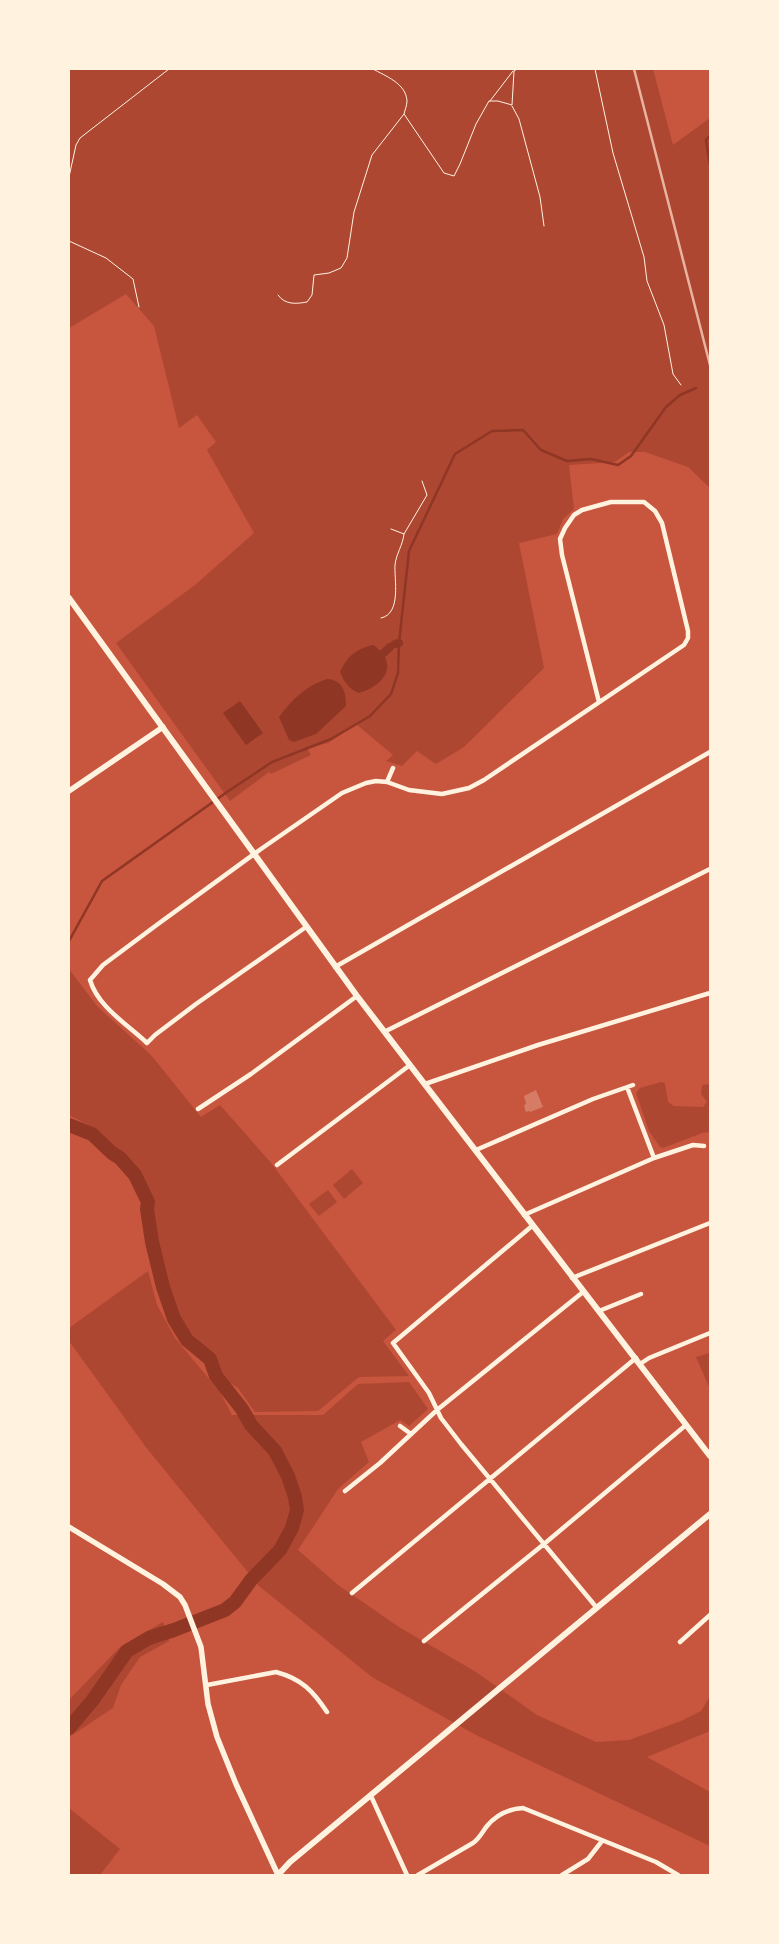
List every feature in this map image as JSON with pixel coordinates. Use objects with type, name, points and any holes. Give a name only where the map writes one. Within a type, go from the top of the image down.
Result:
[{"type":"main road","points":[[69,598],[357,996],[710,1456]]},
{"type":"main road","points":[[278,1875],[290,1862],[710,1514]]},
{"type":"street","points":[[306,927],[196,1004],[147,1043],[99,1000],[93,991],[90,980],[93,974],[158,924],[342,793],[376,781],[387,782],[409,790],[429,794],[442,794],[469,788],[484,780],[684,645],[688,638],[688,631],[662,523],[655,511],[644,502],[611,502],[582,510],[569,521],[560,539],[562,555],[599,702]]},
{"type":"street","points":[[69,792],[163,727]]},
{"type":"street","points":[[335,966],[710,752]]},
{"type":"street","points":[[387,782],[394,768]]},
{"type":"street","points":[[386,1032],[710,869]]},
{"type":"street","points":[[425,1084],[538,1045],[710,993]]},
{"type":"street","points":[[198,1109],[251,1074],[357,996]]},
{"type":"street","points":[[277,1164],[410,1065]]},
{"type":"street","points":[[476,1150],[593,1099],[633,1085]]},
{"type":"street","points":[[627,1087],[654,1158]]},
{"type":"street","points":[[524,1215],[654,1158],[693,1145],[704,1146]]},
{"type":"street","points":[[572,1278],[710,1223]]},
{"type":"street","points":[[532,1226],[393,1343],[429,1393],[446,1425],[598,1608]]},
{"type":"street","points":[[345,1491],[380,1463],[437,1410],[552,1315],[583,1292]]},
{"type":"street","points":[[598,1311],[641,1294]]},
{"type":"street","points":[[352,1593],[489,1479],[638,1361],[710,1333]]},
{"type":"street","points":[[424,1641],[686,1425]]},
{"type":"street","points":[[400,1426],[411,1434]]},
{"type":"street","points":[[69,1527],[168,1587],[180,1597],[189,1613],[201,1646],[208,1704],[217,1737],[236,1784],[278,1875]]},
{"type":"street","points":[[680,1642],[710,1615]]},
{"type":"street","points":[[207,1685],[276,1672],[286,1675],[316,1694],[327,1712]]},
{"type":"street","points":[[371,1796],[406,1875]]},
{"type":"street","points":[[418,1875],[479,1838],[494,1818],[512,1808],[531,1810],[656,1862],[678,1875]]},
{"type":"street","points":[[562,1875],[588,1859],[602,1841]]},
{"type":"path","points":[[69,177],[76,145],[80,138],[169,69]]},
{"type":"path","points":[[278,295],[286,302],[298,304],[307,302],[312,295],[314,275],[329,274],[341,268],[347,258],[354,212],[372,155],[404,114],[407,101],[396,81],[373,69]]},
{"type":"path","points":[[404,114],[444,173],[454,176],[476,124],[489,101],[516,69]]},
{"type":"path","points":[[595,69],[613,153],[644,257],[647,281],[664,325],[673,374],[681,384]]},
{"type":"path","points":[[514,71],[512,105],[519,119],[543,210],[544,226]]},
{"type":"path","points":[[489,101],[498,101],[512,105]]},
{"type":"path","points":[[69,241],[106,258],[132,279],[139,307]]},
{"type":"path","points":[[381,618],[387,617],[395,598],[397,585],[395,566],[404,534],[427,495],[422,481]]},
{"type":"path","points":[[391,529],[404,534]]},
{"type":"shaded area","points":[[70,69],[653,69],[673,145],[710,118],[710,488],[688,467],[645,452],[629,452],[615,462],[569,465],[574,509],[563,519],[557,534],[519,543],[544,668],[464,747],[436,764],[417,751],[402,766],[386,761],[393,755],[356,724],[328,743],[307,748],[311,755],[271,774],[269,772],[230,801],[116,643],[195,585],[254,533],[207,450],[216,442],[197,415],[179,428],[154,326],[126,294],[69,328]]},
{"type":"shaded area","points":[[373,645],[386,659],[386,673],[376,685],[359,693],[347,685],[340,672],[345,662],[353,654],[362,648]]},
{"type":"shaded area","points":[[327,679],[340,684],[344,692],[346,706],[316,734],[294,742],[289,740],[279,717],[300,694],[313,685]]},
{"type":"shaded area","points":[[240,701],[263,733],[246,745],[223,713]]},
{"type":"shaded area","points":[[69,969],[97,1006],[151,1055],[201,1117],[220,1105],[272,1164],[396,1330],[383,1341],[409,1376],[359,1377],[318,1411],[255,1412],[238,1388],[226,1380],[215,1367],[201,1343],[177,1319],[158,1251],[152,1197],[138,1168],[96,1129],[69,1115]]},
{"type":"shaded area","points":[[661,1082],[665,1083],[668,1102],[674,1106],[703,1107],[707,1102],[701,1094],[702,1085],[710,1084],[710,1132],[702,1133],[663,1148],[660,1147],[649,1131],[636,1093],[640,1088]]},
{"type":"shaded area","points":[[352,1169],[363,1183],[344,1199],[333,1185]]},
{"type":"shaded area","points":[[328,1190],[337,1202],[319,1216],[309,1204]]},
{"type":"shaded area","points":[[148,1271],[157,1305],[175,1338],[220,1392],[232,1415],[323,1415],[358,1384],[409,1382],[428,1409],[409,1426],[400,1420],[361,1442],[369,1462],[338,1489],[298,1550],[338,1585],[399,1627],[476,1672],[537,1715],[596,1742],[629,1740],[681,1721],[701,1711],[710,1696],[710,1731],[647,1757],[710,1792],[710,1846],[476,1735],[372,1677],[259,1586],[145,1446],[69,1341],[69,1328]]},
{"type":"shaded area","points":[[710,1353],[710,1389],[696,1357]]},
{"type":"shaded area","points":[[163,1622],[169,1641],[140,1657],[121,1685],[113,1708],[69,1737],[69,1700],[120,1647]]},
{"type":"shaded area","points":[[69,1808],[120,1849],[100,1875],[69,1875]]},
{"type":"building","points":[[536,1090],[543,1107],[526,1112],[524,1096]]},
{"type":"waterway","points":[[710,136],[706,140],[710,165]]},
{"type":"waterway","points":[[69,941],[102,881],[272,762],[331,739],[370,716],[391,694],[398,673],[399,643],[409,551],[455,454],[492,431],[523,430],[541,450],[567,461],[591,459],[618,465],[631,456],[666,407],[680,395],[696,388]]},
{"type":"waterway","points":[[395,644],[399,643]]},
{"type":"waterway","points":[[377,659],[390,647]]},
{"type":"waterway","points":[[69,1125],[92,1134],[120,1158],[135,1175],[148,1202],[147,1209],[152,1242],[163,1287],[174,1319],[187,1340],[210,1359],[216,1376],[242,1409],[251,1425],[275,1451],[288,1476],[297,1510],[292,1528],[280,1550],[251,1580],[235,1602],[225,1610],[149,1638],[127,1651],[92,1701],[69,1728]]},
{"type":"railway","points":[[634,69],[710,365]]}]
